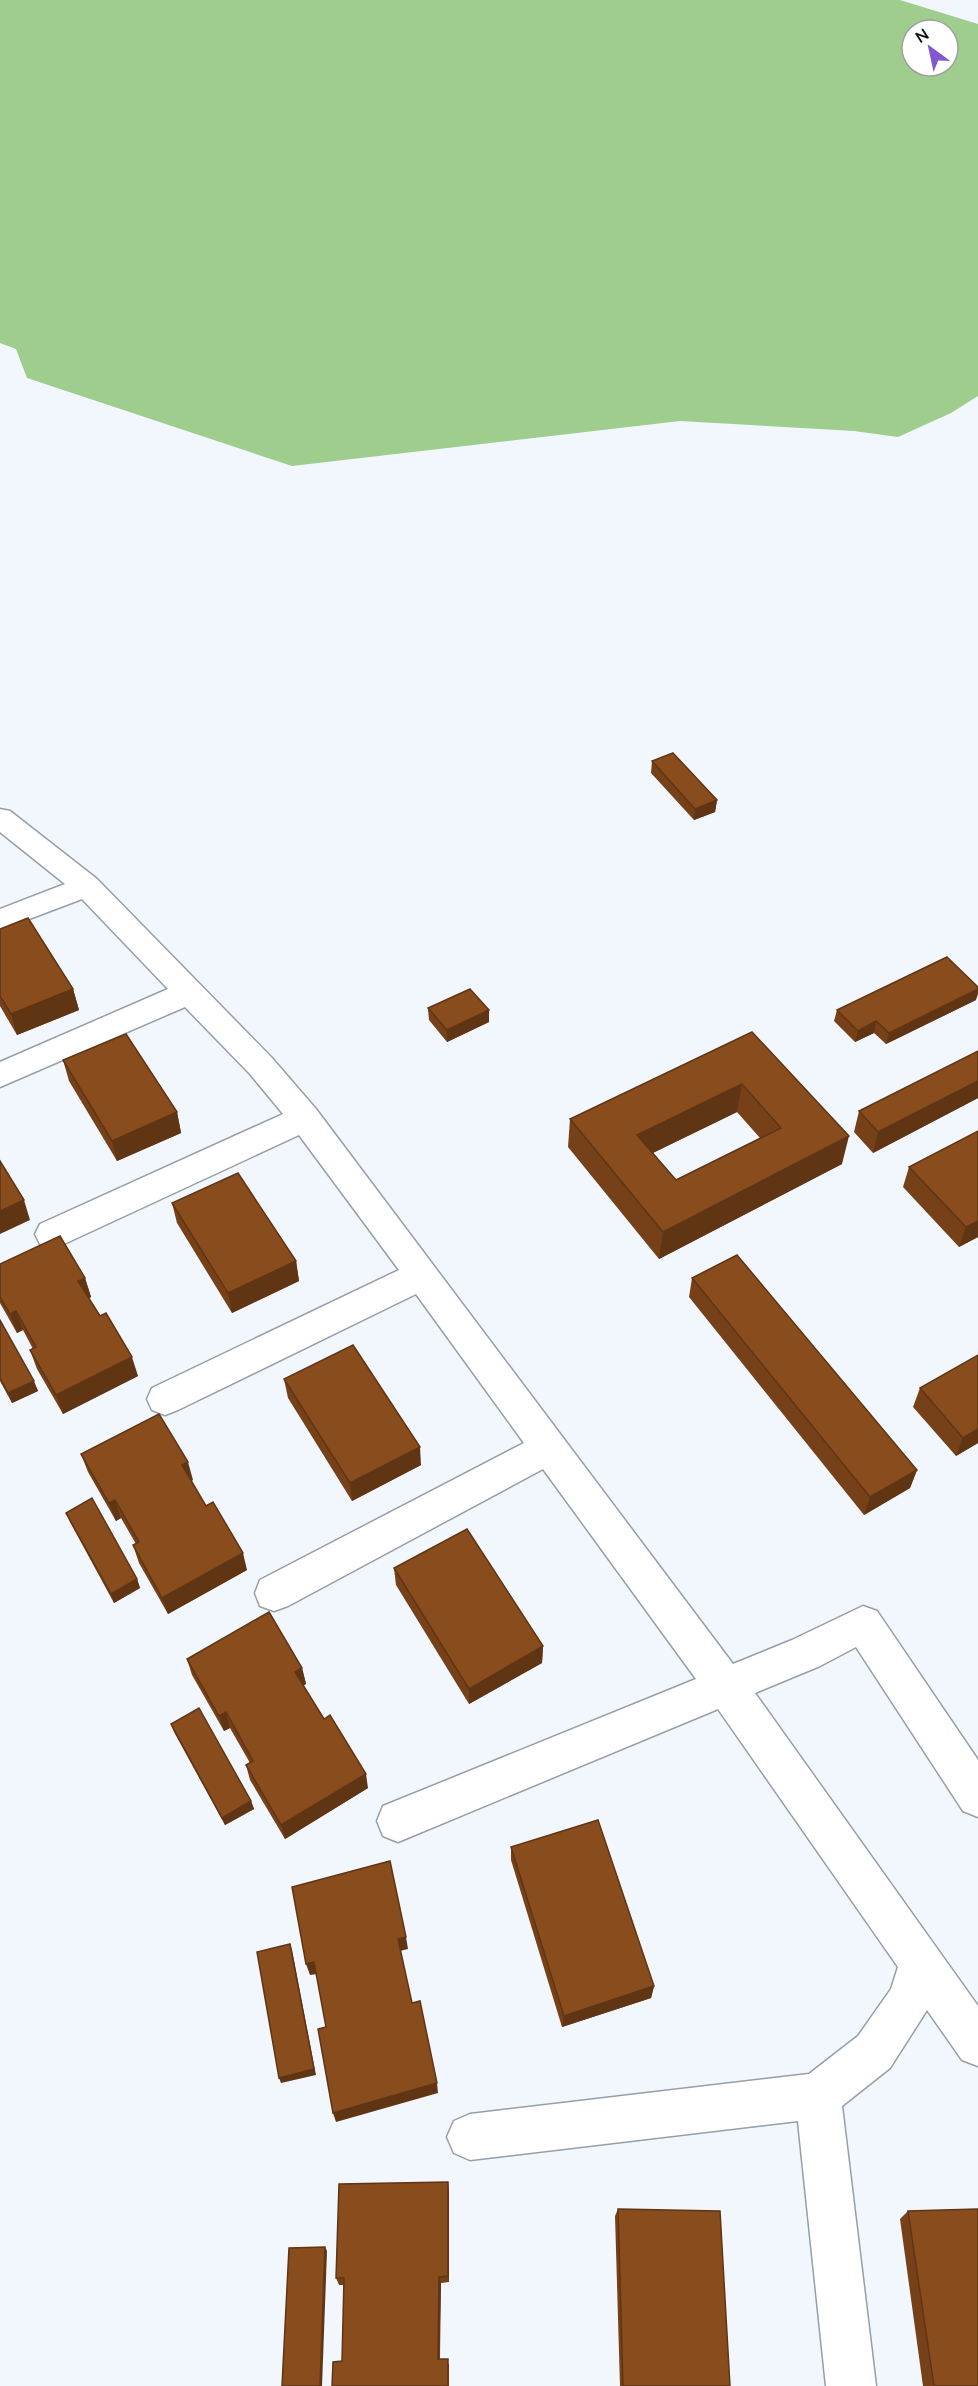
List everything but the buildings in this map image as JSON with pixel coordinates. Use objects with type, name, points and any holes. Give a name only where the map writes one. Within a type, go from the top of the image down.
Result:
[{"type":"street","points":[[0,818],[87,886],[261,1066],[305,1118],[726,1687],[978,2044]]},
{"type":"street","points":[[0,920],[87,886]]},
{"type":"street","points":[[0,1076],[190,992]]},
{"type":"street","points":[[52,1234],[305,1118]]},
{"type":"street","points":[[165,1399],[422,1275]]},
{"type":"street","points":[[274,1593],[549,1448]]},
{"type":"street","points":[[398,1821],[726,1687],[822,1646],[863,1624],[978,1796]]},
{"type":"street","points":[[470,2138],[818,2096],[874,2052],[909,2001],[921,1963]]},
{"type":"street","points":[[818,2096],[851,2386]]},
{"type":"green space","points":[[0,0],[900,0],[958,18],[900,18],[900,78],[960,78],[960,18],[978,24],[978,396],[951,413],[898,437],[854,431],[680,421],[292,466],[27,378],[16,349],[0,343]]}]
